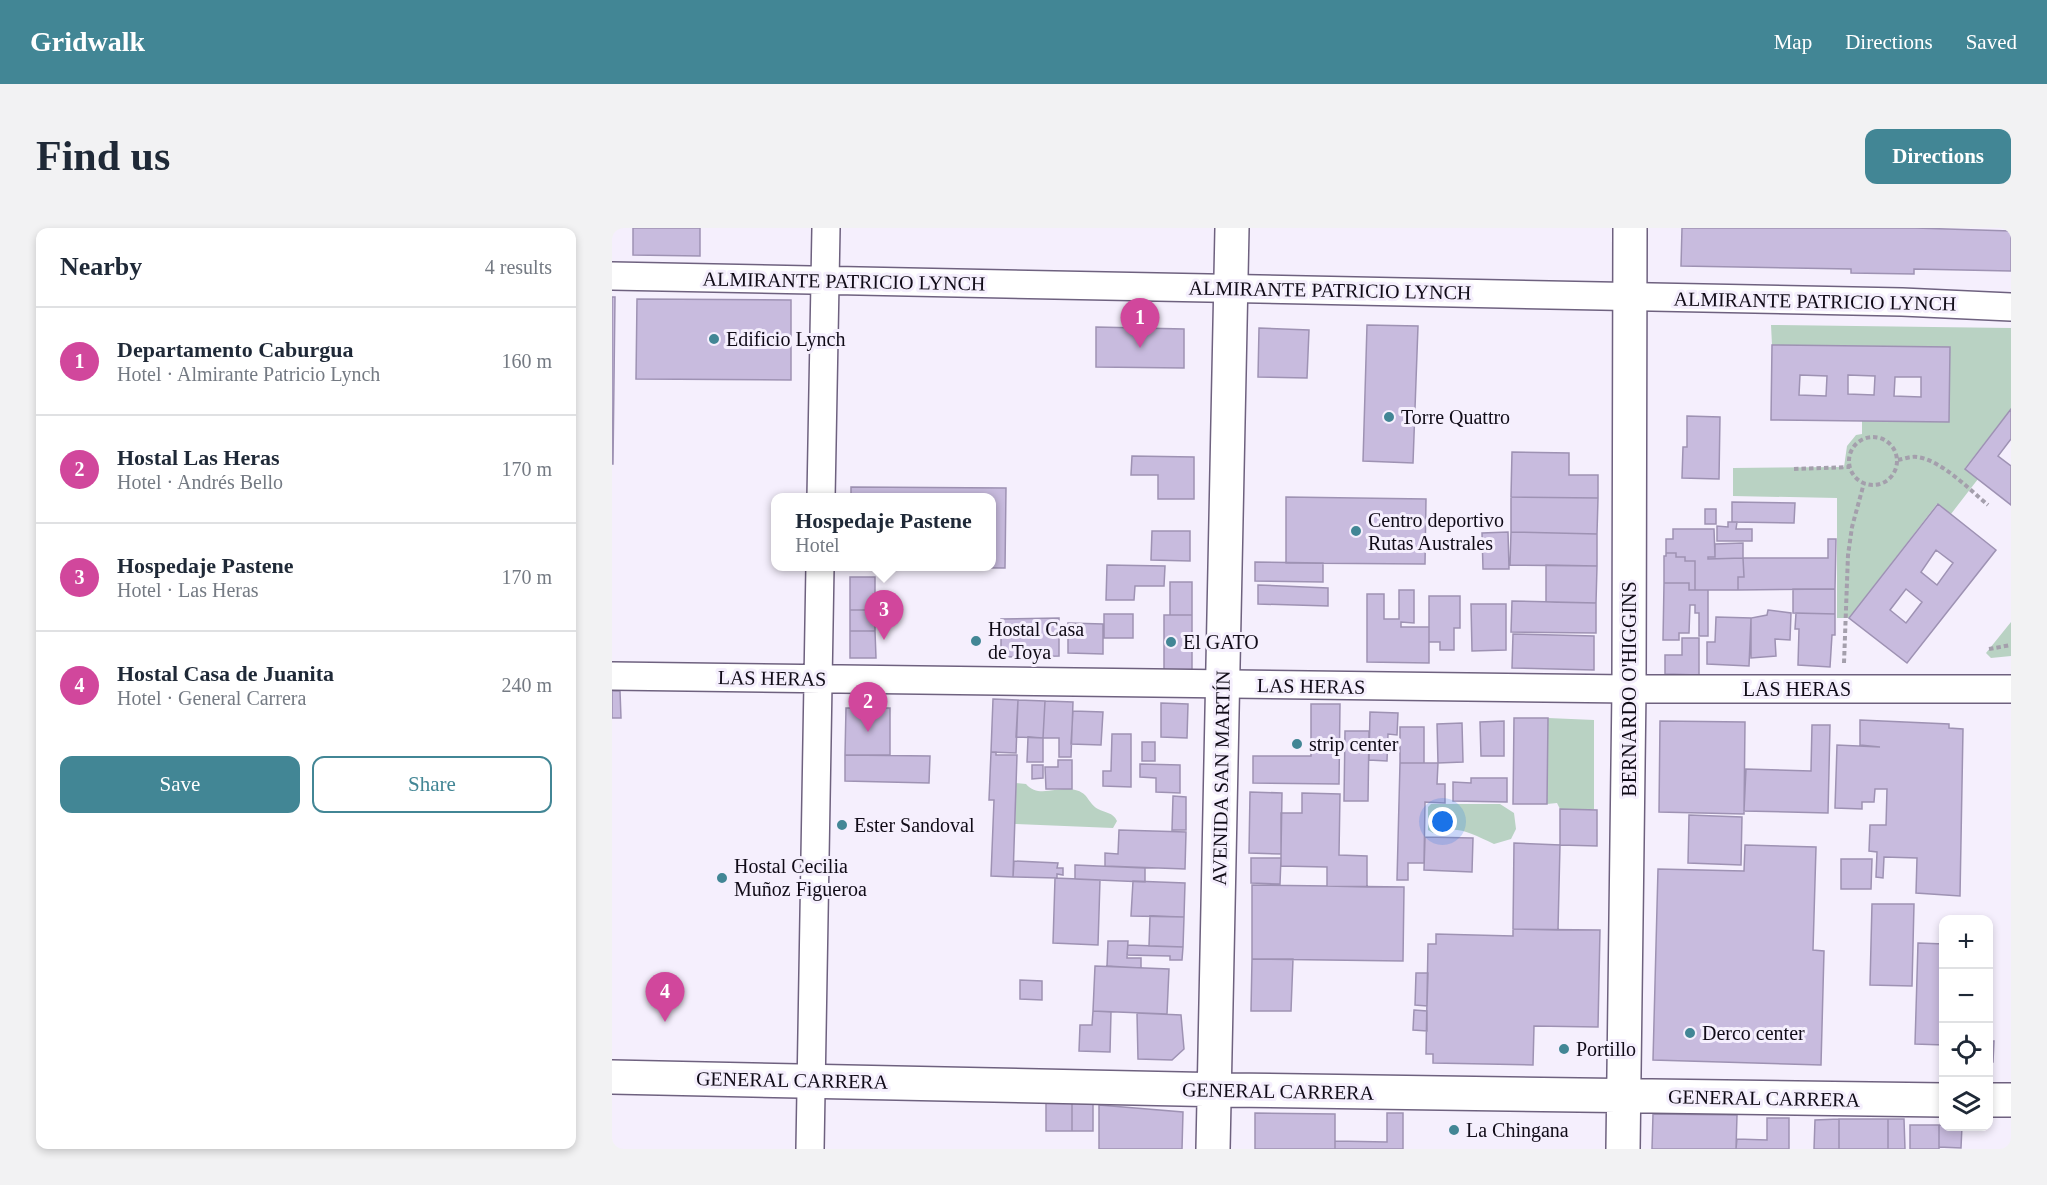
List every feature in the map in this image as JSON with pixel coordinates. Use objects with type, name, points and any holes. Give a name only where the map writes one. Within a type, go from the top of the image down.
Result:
[{"type":"main road","name":"AVENIDA SAN MARTÍN","points":[[1213,1149],[1232,228]]},
{"type":"main road","name":"BERNARDO O'HIGGINS","points":[[1623,1149],[1629,689],[1628,296],[1630,228]]},
{"type":"main road","name":"GENERAL CARRERA","points":[[612,1077],[1214,1090],[1939,1100]]},
{"type":"main road","points":[[1993,1100],[2011,1100]]},
{"type":"street","points":[[821,493],[826,228]]},
{"type":"street","name":"ALMIRANTE PATRICIO LYNCH","points":[[612,276],[1902,302],[2011,307]]},
{"type":"street","points":[[810,1149],[820,571]]},
{"type":"street","name":"LAS HERAS","points":[[612,676],[1629,689],[2011,689]]},
{"type":"path","points":[[1872,437],[1883,439],[1892,445],[1898,460],[1896,471],[1889,480],[1880,484],[1864,483],[1855,477],[1850,467],[1850,456],[1854,447],[1862,439],[1872,437]]},
{"type":"path","points":[[1898,460],[1915,457],[1928,460],[1940,466],[1988,505]]},
{"type":"path","points":[[1794,468],[1850,467]]},
{"type":"path","points":[[1844,663],[1848,555],[1852,527],[1864,483]]},
{"type":"path","points":[[1989,649],[2011,645]]},
{"type":"green space","points":[[1771,325],[2011,328],[2011,409],[1965,468],[1978,479],[1951,514],[1937,504],[1849,618],[1837,618],[1837,498],[1733,496],[1733,468],[1844,467],[1847,446],[1856,435],[1862,434],[1862,421],[1949,422],[1949,347],[1772,345]]},
{"type":"green space","points":[[2011,622],[2011,656],[1991,658],[1986,653]]},
{"type":"green space","points":[[1548,718],[1594,720],[1594,809],[1560,809],[1557,803],[1547,804]]},
{"type":"green space","points":[[1016,783],[1026,784],[1041,791],[1077,790],[1082,792],[1094,806],[1111,814],[1117,821],[1113,828],[1015,824]]},
{"type":"green space","points":[[1431,804],[1500,804],[1514,813],[1516,829],[1511,839],[1494,844],[1457,830],[1433,833],[1428,830],[1428,807]]},
{"type":"building","points":[[633,228],[700,228],[700,256],[633,255]]},
{"type":"building","points":[[1682,228],[1915,228],[2011,231],[2011,271],[1914,269],[1914,274],[1851,273],[1851,269],[1681,266]]},
{"type":"building","points":[[612,297],[615,297],[613,464],[612,464]]},
{"type":"building","name":"Edificio Lynch","points":[[637,299],[791,300],[791,380],[636,379]]},
{"type":"building","name":"Torre Quattro","points":[[1367,325],[1418,326],[1413,463],[1363,461]]},
{"type":"building","points":[[1096,327],[1184,329],[1184,368],[1096,367]]},
{"type":"building","points":[[1259,328],[1309,330],[1307,378],[1258,377]]},
{"type":"building","points":[[1772,345],[1950,347],[1949,422],[1771,420]],"holes":[[[1800,375],[1827,376],[1826,396],[1799,395]],[[1848,375],[1875,376],[1874,395],[1848,394]],[[1895,377],[1921,377],[1921,397],[1894,396]]]},
{"type":"building","points":[[2011,409],[2011,439],[1998,456],[2011,466],[2011,505],[1965,469]]},
{"type":"building","points":[[1687,416],[1720,417],[1719,479],[1682,478],[1683,447],[1687,447]]},
{"type":"building","points":[[1512,452],[1569,453],[1569,475],[1598,475],[1598,498],[1511,497]]},
{"type":"building","points":[[1132,456],[1194,457],[1194,499],[1158,499],[1158,475],[1131,475]]},
{"type":"building","points":[[851,487],[1006,488],[1005,568],[996,568],[996,493],[851,493]]},
{"type":"building","name":"Centro deportivo Rutas Australes","points":[[1286,497],[1426,499],[1425,564],[1286,563]]},
{"type":"building","points":[[1511,497],[1598,498],[1597,534],[1511,532]]},
{"type":"building","points":[[1732,502],[1795,503],[1794,523],[1732,522]]},
{"type":"building","points":[[1938,504],[1996,550],[1907,663],[1849,618]],"holes":[[[1936,550],[1953,563],[1937,585],[1921,572]],[[1906,589],[1922,602],[1906,623],[1890,610]]]},
{"type":"building","points":[[1705,509],[1716,509],[1716,524],[1705,524]]},
{"type":"building","points":[[1728,522],[1737,522],[1736,529],[1752,529],[1752,541],[1717,541],[1717,526],[1728,527]]},
{"type":"building","points":[[1673,529],[1714,529],[1715,557],[1708,557],[1708,559],[1743,558],[1744,577],[1738,577],[1738,590],[1695,590],[1695,561],[1685,561],[1685,557],[1676,557],[1676,553],[1666,553],[1666,539],[1673,539]]},
{"type":"building","points":[[1152,531],[1190,531],[1190,561],[1151,560]]},
{"type":"building","points":[[1508,532],[1509,569],[1483,569],[1482,533]]},
{"type":"building","points":[[1511,532],[1597,534],[1597,566],[1510,565]]},
{"type":"building","points":[[1828,539],[1836,539],[1835,589],[1738,590],[1738,577],[1744,577],[1743,558],[1828,558]]},
{"type":"building","points":[[1743,543],[1743,558],[1708,559],[1708,557],[1715,557],[1715,544]]},
{"type":"building","points":[[1666,553],[1676,553],[1676,557],[1685,557],[1685,561],[1695,561],[1695,590],[1689,590],[1689,583],[1664,583]]},
{"type":"building","points":[[1255,562],[1323,563],[1323,582],[1255,581]]},
{"type":"building","points":[[1107,565],[1165,566],[1164,586],[1135,586],[1134,600],[1106,600]]},
{"type":"building","points":[[1546,565],[1597,566],[1596,603],[1546,602]]},
{"type":"building","points":[[850,577],[875,577],[875,610],[850,610]]},
{"type":"building","points":[[1170,582],[1192,582],[1192,615],[1170,615]]},
{"type":"building","points":[[1664,583],[1689,583],[1689,590],[1708,590],[1708,636],[1699,636],[1699,613],[1695,613],[1695,605],[1690,605],[1689,633],[1679,633],[1679,640],[1663,640]]},
{"type":"building","points":[[1258,585],[1328,588],[1328,606],[1258,604]]},
{"type":"building","points":[[1793,589],[1835,589],[1835,614],[1793,613]]},
{"type":"building","points":[[1399,590],[1414,590],[1414,623],[1401,622],[1401,627],[1429,627],[1429,663],[1367,662],[1367,594],[1384,594],[1384,619],[1399,619]]},
{"type":"building","points":[[1429,596],[1460,596],[1460,628],[1454,628],[1454,650],[1440,650],[1440,642],[1429,642]]},
{"type":"building","points":[[1512,601],[1596,603],[1596,633],[1511,632]]},
{"type":"building","points":[[1471,604],[1506,604],[1506,650],[1472,651]]},
{"type":"building","points":[[850,610],[875,610],[875,631],[850,631]]},
{"type":"building","points":[[1768,610],[1791,613],[1790,640],[1775,639],[1776,656],[1751,658],[1751,618],[1767,615]]},
{"type":"building","points":[[1796,613],[1835,614],[1835,635],[1832,635],[1830,667],[1798,665],[1799,629],[1795,629]]},
{"type":"building","points":[[1104,614],[1133,614],[1133,638],[1104,638]]},
{"type":"building","points":[[1164,615],[1192,615],[1192,672],[1164,672]]},
{"type":"building","points":[[1716,617],[1751,618],[1749,666],[1707,664],[1707,642],[1715,642]]},
{"type":"building","points":[[1059,618],[1059,656],[1001,657],[1001,619]]},
{"type":"building","points":[[1068,623],[1103,624],[1103,654],[1068,653]]},
{"type":"building","points":[[850,631],[875,631],[876,658],[850,658]]},
{"type":"building","points":[[1513,634],[1594,636],[1594,670],[1512,668]]},
{"type":"building","points":[[1682,638],[1699,638],[1699,675],[1665,674],[1665,655],[1682,655]]},
{"type":"building","points":[[612,691],[620,691],[621,718],[612,718]]},
{"type":"building","points":[[993,699],[1018,700],[1016,753],[991,752]]},
{"type":"building","points":[[1018,700],[1045,701],[1043,738],[1016,737]]},
{"type":"building","points":[[1045,701],[1073,702],[1071,757],[1059,757],[1059,738],[1043,738]]},
{"type":"building","points":[[1161,703],[1188,704],[1187,738],[1161,737]]},
{"type":"building","points":[[1311,704],[1340,704],[1339,784],[1253,783],[1253,756],[1311,756]]},
{"type":"building","points":[[846,708],[890,708],[890,755],[845,755]]},
{"type":"building","points":[[1073,711],[1103,712],[1101,745],[1071,744]]},
{"type":"building","points":[[1370,712],[1398,713],[1397,735],[1388,734],[1387,761],[1369,760]]},
{"type":"building","points":[[1514,718],[1548,718],[1547,804],[1513,804]]},
{"type":"building","points":[[1860,720],[1949,724],[1949,728],[1963,729],[1960,896],[1916,893],[1917,858],[1884,857],[1883,878],[1876,877],[1877,852],[1869,851],[1870,825],[1886,825],[1887,789],[1875,789],[1874,802],[1862,802],[1862,809],[1835,808],[1837,745],[1880,747],[1860,745]]},
{"type":"building","points":[[1504,721],[1504,756],[1481,756],[1480,722]]},
{"type":"building","points":[[1660,721],[1745,722],[1744,814],[1659,812]]},
{"type":"building","points":[[1462,723],[1463,762],[1438,763],[1437,724]]},
{"type":"building","points":[[1812,725],[1830,725],[1828,813],[1744,811],[1746,769],[1811,771]]},
{"type":"building","points":[[1400,727],[1424,727],[1424,763],[1400,763]]},
{"type":"building","points":[[1345,731],[1369,731],[1368,801],[1344,801]]},
{"type":"building","points":[[1112,734],[1131,734],[1131,787],[1103,786],[1103,771],[1111,771]]},
{"type":"building","points":[[1028,737],[1043,738],[1043,762],[1027,762]]},
{"type":"building","points":[[1142,742],[1155,742],[1155,761],[1142,761]]},
{"type":"building","points":[[991,752],[996,752],[996,755],[1017,755],[1013,877],[991,876],[994,800],[989,800]]},
{"type":"building","points":[[845,755],[930,756],[929,783],[845,781]]},
{"type":"building","points":[[1058,760],[1072,760],[1072,789],[1046,789],[1045,767],[1058,767]]},
{"type":"building","points":[[1400,763],[1438,763],[1437,784],[1445,784],[1445,803],[1425,802],[1424,863],[1408,863],[1408,880],[1397,880]]},
{"type":"building","points":[[1140,764],[1180,765],[1180,793],[1156,792],[1156,778],[1140,777]]},
{"type":"building","points":[[1032,765],[1043,765],[1043,778],[1032,779]]},
{"type":"building","points":[[1471,778],[1507,778],[1507,802],[1453,801],[1453,782],[1471,783]]},
{"type":"building","points":[[1250,792],[1282,793],[1281,854],[1249,853]]},
{"type":"building","points":[[1302,793],[1340,794],[1339,855],[1367,856],[1367,887],[1327,886],[1327,867],[1281,866],[1281,813],[1302,813]]},
{"type":"building","points":[[1173,796],[1186,797],[1186,830],[1172,830]]},
{"type":"building","points":[[1560,809],[1597,810],[1597,846],[1560,845]]},
{"type":"building","points":[[1689,815],[1742,817],[1741,865],[1688,863]]},
{"type":"building","points":[[1119,830],[1186,832],[1185,869],[1105,866],[1105,853],[1118,854]]},
{"type":"building","points":[[1425,837],[1473,838],[1472,872],[1424,870]]},
{"type":"building","points":[[1514,843],[1560,845],[1558,930],[1513,929]]},
{"type":"building","points":[[1745,845],[1816,847],[1813,950],[1824,951],[1821,1065],[1653,1060],[1658,869],[1744,871]]},
{"type":"building","points":[[1251,858],[1281,858],[1280,884],[1251,883]]},
{"type":"building","points":[[1841,859],[1872,859],[1871,889],[1841,889]]},
{"type":"building","points":[[1014,861],[1058,863],[1057,868],[1063,868],[1063,875],[1057,874],[1057,878],[1013,877]]},
{"type":"building","points":[[1075,865],[1145,868],[1145,882],[1075,879]]},
{"type":"building","points":[[1055,878],[1100,880],[1098,945],[1053,943]]},
{"type":"building","points":[[1133,881],[1185,883],[1184,917],[1131,916]]},
{"type":"building","points":[[1252,885],[1404,887],[1403,961],[1252,959]]},
{"type":"building","points":[[1872,904],[1914,904],[1912,986],[1870,985]]},
{"type":"building","points":[[1150,916],[1184,917],[1183,947],[1149,946]]},
{"type":"building","points":[[1513,929],[1600,930],[1598,1027],[1534,1026],[1533,1065],[1433,1063],[1433,1054],[1426,1054],[1428,944],[1436,944],[1436,934],[1513,936]]},
{"type":"building","points":[[1108,941],[1128,941],[1127,958],[1141,958],[1141,968],[1107,966]]},
{"type":"building","points":[[1918,943],[1939,944],[1939,1045],[1915,1044]]},
{"type":"building","points":[[1128,945],[1183,947],[1182,960],[1170,960],[1170,956],[1127,955]]},
{"type":"building","points":[[1252,959],[1293,959],[1291,1011],[1251,1011]]},
{"type":"building","points":[[1095,966],[1169,969],[1167,1014],[1093,1011]]},
{"type":"building","points":[[1416,973],[1428,973],[1427,1006],[1415,1005]]},
{"type":"building","points":[[1020,980],[1042,981],[1042,1000],[1020,999]]},
{"type":"building","points":[[1414,1010],[1427,1011],[1427,1031],[1413,1030]]},
{"type":"building","points":[[1093,1011],[1111,1012],[1110,1052],[1079,1051],[1080,1025],[1092,1025]]},
{"type":"building","points":[[1137,1013],[1181,1015],[1184,1049],[1172,1060],[1138,1059]]},
{"type":"building","points":[[1072,1100],[1093,1100],[1093,1131],[1072,1131]]},
{"type":"building","points":[[1046,1103],[1072,1103],[1072,1131],[1046,1131]]},
{"type":"building","points":[[1099,1105],[1183,1112],[1182,1149],[1099,1149]]},
{"type":"building","points":[[1255,1113],[1335,1114],[1335,1149],[1255,1149]]},
{"type":"building","points":[[1387,1113],[1403,1113],[1403,1149],[1335,1149],[1335,1141],[1387,1142]]},
{"type":"building","points":[[1653,1114],[1737,1115],[1736,1149],[1652,1149]]},
{"type":"building","points":[[1767,1118],[1789,1118],[1789,1149],[1736,1149],[1737,1139],[1767,1140]]},
{"type":"building","points":[[1839,1119],[1839,1149],[1814,1149],[1815,1120]]},
{"type":"building","points":[[1839,1119],[1888,1119],[1888,1149],[1839,1149]]},
{"type":"building","points":[[1888,1119],[1904,1119],[1905,1149],[1888,1149]]},
{"type":"building","points":[[1910,1125],[1939,1125],[1939,1149],[1910,1149]]},
{"type":"building","points":[[1939,1131],[1962,1131],[1961,1148],[1939,1147]]},
{"type":"place","name":"Edificio Lynch","points":[[714,339]]},
{"type":"place","name":"Departamento Caburgua","points":[[1140,348]]},
{"type":"place","name":"Torre Quattro","points":[[1389,417]]},
{"type":"place","name":"Centro deportivo Rutas Australes","points":[[1356,531]]},
{"type":"place","name":"Hospedaje Pastene","points":[[884,640]]},
{"type":"place","name":"Hostal Casa de Toya","points":[[976,641]]},
{"type":"place","name":"El GATO","points":[[1171,642]]},
{"type":"place","name":"Hostal Las Heras","points":[[868,732]]},
{"type":"place","name":"strip center","points":[[1297,744]]},
{"type":"place","name":"Ester Sandoval","points":[[842,825]]},
{"type":"place","name":"Hostal Cecilia Muñoz Figueroa","points":[[722,878]]},
{"type":"place","name":"Hostal Casa de Juanita","points":[[665,1022]]},
{"type":"place","name":"Derco center","points":[[1690,1033]]},
{"type":"place","name":"Portillo","points":[[1564,1049]]},
{"type":"place","name":"La Chingana","points":[[1454,1130]]}]
